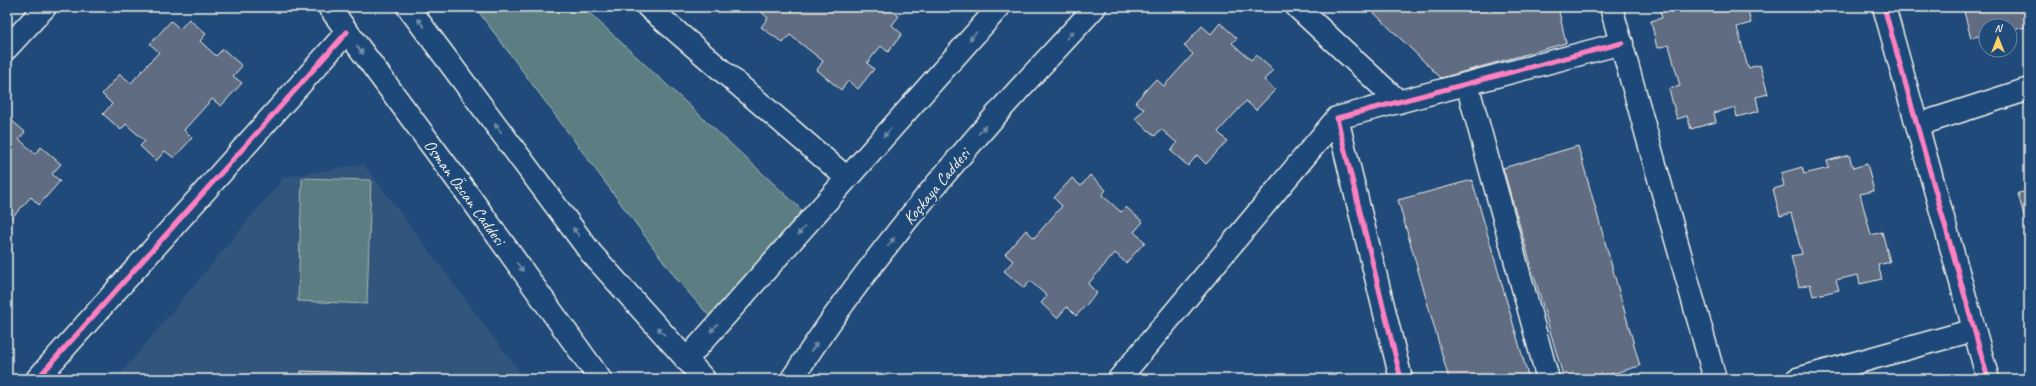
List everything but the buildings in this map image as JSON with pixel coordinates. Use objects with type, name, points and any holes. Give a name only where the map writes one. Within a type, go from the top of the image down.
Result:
[{"type":"street","points":[[7,48],[45,7]]},
{"type":"street","name":"Osman Özcan Caddesi","points":[[329,7],[600,379]]},
{"type":"street","points":[[408,7],[591,253],[704,379]]},
{"type":"street","points":[[648,7],[847,178]]},
{"type":"street","points":[[686,360],[999,7]]},
{"type":"street","name":"Koçkaya Caddesi","points":[[792,379],[866,274],[942,177],[1095,7]]},
{"type":"street","points":[[1297,7],[1399,102]]},
{"type":"street","points":[[1611,7],[1715,379]]},
{"type":"street","points":[[1884,7],[1988,379]]},
{"type":"street","points":[[37,379],[347,32]]},
{"type":"street","points":[[1119,379],[1337,118],[1622,44]]},
{"type":"street","points":[[1467,84],[1548,379]]},
{"type":"street","points":[[1917,125],[2029,89]]},
{"type":"street","points":[[1337,118],[1401,379]]},
{"type":"street","points":[[1797,379],[1974,330]]},
{"type":"shaded area","points":[[364,164],[525,379],[116,379],[284,177]]},
{"type":"green space","points":[[475,7],[583,7],[815,222],[721,329],[679,282]]},
{"type":"green space","points":[[302,178],[371,180],[367,304],[298,301]]},
{"type":"cycle path","points":[[1884,7],[1988,379]]},
{"type":"cycle path","points":[[37,379],[347,32]]},
{"type":"cycle path","points":[[1401,379],[1337,118],[1622,43]]}]
